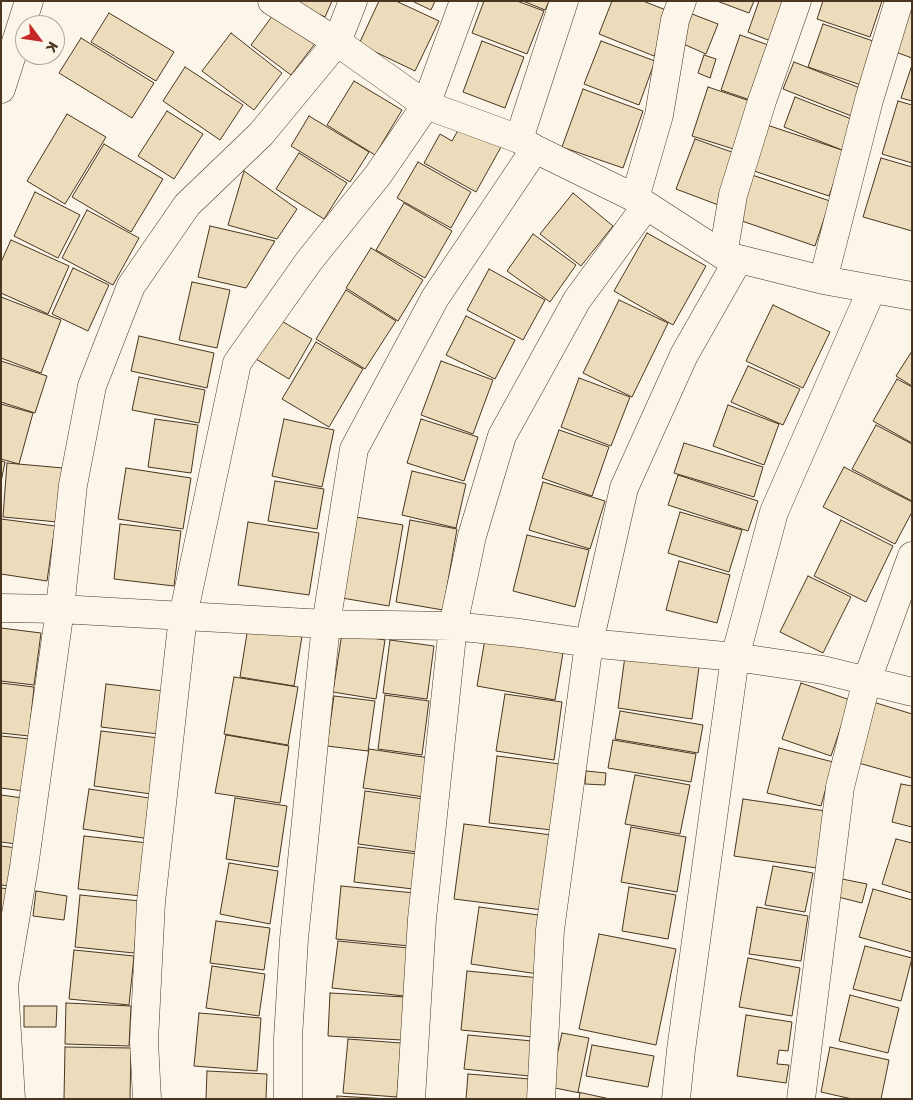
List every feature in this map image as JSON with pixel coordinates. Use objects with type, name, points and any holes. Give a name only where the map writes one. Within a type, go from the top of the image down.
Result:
[{"type":"street","points":[[1,89],[29,1]]},
{"type":"street","points":[[272,1],[337,42],[426,105],[527,144],[641,202],[730,257],[823,280],[912,296]]},
{"type":"street","points":[[11,1099],[4,985],[24,867],[60,609],[73,485],[92,386],[131,286],[187,205],[261,134],[337,42],[353,1]]},
{"type":"street","points":[[147,1099],[144,1041],[150,902],[183,616],[237,364],[309,261],[378,175],[426,105],[464,1]]},
{"type":"street","points":[[288,1099],[288,1038],[294,939],[326,624],[354,449],[435,298],[527,144],[564,1]]},
{"type":"street","points":[[411,1099],[422,919],[453,626],[472,536],[502,436],[577,300],[641,202],[659,115],[675,20],[682,1]]},
{"type":"street","points":[[541,1099],[550,930],[589,643],[624,488],[730,257],[733,195],[762,101],[797,1]]},
{"type":"street","points":[[823,280],[869,100],[899,1]]},
{"type":"street","points":[[676,1099],[681,1050],[735,657],[774,512],[872,289]]},
{"type":"street","points":[[801,1099],[840,787],[867,680],[912,556]]},
{"type":"street","points":[[1,608],[60,609],[326,624],[453,626],[589,643],[735,657],[823,670],[912,692]]},
{"type":"building","points":[[291,1],[332,1],[325,17]]},
{"type":"building","points":[[379,1],[396,1],[439,21],[415,71],[359,44]]},
{"type":"building","points":[[412,1],[435,1],[431,10]]},
{"type":"building","points":[[484,1],[517,1],[544,11],[527,54],[472,33]]},
{"type":"building","points":[[523,1],[549,1],[545,10]]},
{"type":"building","points":[[612,1],[643,1],[671,12],[654,56],[599,34]]},
{"type":"building","points":[[717,1],[754,1],[749,13]]},
{"type":"building","points":[[759,1],[779,1],[787,4],[773,42],[748,32]]},
{"type":"building","points":[[823,1],[882,1],[870,37],[817,19]]},
{"type":"building","points":[[912,5],[912,58],[890,50]]},
{"type":"building","points":[[276,11],[317,41],[291,75],[251,45]]},
{"type":"building","points":[[109,13],[174,52],[156,81],[91,42]]},
{"type":"building","points":[[692,14],[718,24],[706,54],[681,43]]},
{"type":"building","points":[[823,24],[876,42],[861,85],[808,67]]},
{"type":"building","points":[[231,33],[282,73],[254,110],[202,71]]},
{"type":"building","points":[[740,35],[774,47],[756,102],[721,90]]},
{"type":"building","points":[[81,38],[154,83],[132,118],[59,73]]},
{"type":"building","points":[[482,41],[524,57],[505,108],[463,92]]},
{"type":"building","points":[[601,41],[655,61],[639,105],[584,84]]},
{"type":"building","points":[[704,55],[716,59],[710,78],[698,73]]},
{"type":"building","points":[[794,62],[865,90],[854,117],[783,89]]},
{"type":"building","points":[[912,65],[912,101],[901,98]]},
{"type":"building","points":[[185,67],[243,105],[220,140],[163,101]]},
{"type":"building","points":[[354,81],[402,110],[375,155],[327,125]]},
{"type":"building","points":[[708,87],[756,103],[740,151],[692,136]]},
{"type":"building","points":[[583,89],[643,111],[623,168],[562,147]]},
{"type":"building","points":[[795,97],[854,120],[842,150],[784,127]]},
{"type":"building","points":[[898,101],[912,105],[912,163],[882,154]]},
{"type":"building","points":[[167,111],[203,134],[174,179],[138,156]]},
{"type":"building","points":[[67,114],[106,137],[65,204],[27,181]]},
{"type":"building","points":[[309,116],[369,152],[350,182],[291,146]]},
{"type":"building","points":[[461,125],[501,147],[476,192],[424,163],[440,134],[452,141]]},
{"type":"building","points":[[767,125],[845,151],[829,196],[751,170]]},
{"type":"building","points":[[695,139],[740,155],[721,206],[676,189]]},
{"type":"building","points":[[104,144],[163,179],[131,232],[72,197]]},
{"type":"building","points":[[299,153],[347,183],[324,219],[276,189]]},
{"type":"building","points":[[881,158],[912,167],[912,231],[863,217]]},
{"type":"building","points":[[418,162],[471,192],[451,228],[397,198]]},
{"type":"building","points":[[244,171],[297,209],[277,239],[228,225]]},
{"type":"building","points":[[752,175],[830,201],[815,246],[736,219]]},
{"type":"building","points":[[35,192],[80,215],[58,258],[14,236]]},
{"type":"building","points":[[573,193],[613,226],[581,266],[540,234]]},
{"type":"building","points":[[404,203],[452,231],[425,278],[376,250]]},
{"type":"building","points":[[87,210],[139,238],[113,285],[62,258]]},
{"type":"building","points":[[210,226],[275,241],[246,288],[198,277]]},
{"type":"building","points":[[647,233],[706,266],[673,325],[614,291]]},
{"type":"building","points":[[533,234],[576,265],[550,302],[507,271]]},
{"type":"building","points":[[11,240],[69,266],[48,314],[1,293],[1,262]]},
{"type":"building","points":[[371,248],[423,280],[398,321],[346,288]]},
{"type":"building","points":[[73,268],[109,285],[88,331],[52,314]]},
{"type":"building","points":[[489,269],[545,300],[523,340],[467,310]]},
{"type":"building","points":[[192,282],[230,290],[217,348],[179,340]]},
{"type":"building","points":[[346,290],[396,321],[365,369],[316,339]]},
{"type":"building","points":[[1,297],[61,320],[41,373],[1,358]]},
{"type":"building","points":[[619,300],[668,323],[632,397],[583,373]]},
{"type":"building","points":[[773,305],[830,332],[803,388],[746,361]]},
{"type":"building","points":[[466,316],[515,340],[495,379],[446,355]]},
{"type":"building","points":[[280,320],[312,339],[289,379],[256,359]]},
{"type":"building","points":[[139,336],[214,353],[207,388],[131,371]]},
{"type":"building","points":[[316,342],[363,369],[329,427],[282,399]]},
{"type":"building","points":[[912,351],[912,386],[896,376]]},
{"type":"building","points":[[1,361],[47,376],[35,413],[1,402]]},
{"type":"building","points":[[441,361],[493,380],[473,434],[421,415]]},
{"type":"building","points":[[748,366],[800,389],[783,425],[731,402]]},
{"type":"building","points":[[139,377],[205,390],[199,423],[132,410]]},
{"type":"building","points":[[579,378],[630,397],[611,446],[561,427]]},
{"type":"building","points":[[897,379],[912,387],[912,443],[873,421]]},
{"type":"building","points":[[1,404],[33,413],[19,464],[1,459]]},
{"type":"building","points":[[728,405],[779,424],[764,465],[713,446]]},
{"type":"building","points":[[155,419],[198,425],[191,473],[148,467]]},
{"type":"building","points":[[284,419],[334,430],[322,487],[272,476]]},
{"type":"building","points":[[421,419],[478,437],[464,481],[407,463]]},
{"type":"building","points":[[876,425],[912,444],[912,501],[852,469]]},
{"type":"building","points":[[559,430],[609,447],[592,496],[542,478]]},
{"type":"building","points":[[684,443],[763,467],[754,497],[674,473]]},
{"type":"building","points":[[1,461],[5,462],[1,482]]},
{"type":"building","points":[[7,463],[63,468],[58,522],[3,517]]},
{"type":"building","points":[[844,467],[912,502],[912,512],[895,544],[823,507]]},
{"type":"building","points":[[126,468],[191,478],[183,529],[118,519]]},
{"type":"building","points":[[412,471],[466,484],[456,528],[402,515]]},
{"type":"building","points":[[678,475],[758,501],[748,531],[668,505]]},
{"type":"building","points":[[275,481],[324,489],[317,529],[268,521]]},
{"type":"building","points":[[543,482],[605,501],[590,549],[529,530]]},
{"type":"building","points":[[680,512],[742,530],[729,572],[668,553]]},
{"type":"building","points":[[356,517],[403,525],[389,606],[342,598]]},
{"type":"building","points":[[1,519],[55,526],[47,581],[1,574]]},
{"type":"building","points":[[410,520],[457,529],[443,610],[396,602]]},
{"type":"building","points":[[841,520],[893,546],[866,602],[814,576]]},
{"type":"building","points":[[248,522],[319,533],[309,595],[238,585]]},
{"type":"building","points":[[120,524],[181,531],[174,586],[114,579]]},
{"type":"building","points":[[527,535],[589,550],[575,607],[513,591]]},
{"type":"building","points":[[679,561],[730,575],[717,623],[666,610]]},
{"type":"building","points":[[808,576],[851,597],[823,653],[780,632]]},
{"type":"building","points":[[248,627],[302,636],[294,686],[240,677]]},
{"type":"building","points":[[1,628],[41,633],[34,685],[1,681]]},
{"type":"building","points":[[342,633],[385,640],[376,699],[333,692]]},
{"type":"building","points":[[485,639],[563,653],[555,700],[477,686]]},
{"type":"building","points":[[390,640],[434,646],[427,699],[383,693]]},
{"type":"building","points":[[625,656],[699,667],[692,719],[618,708]]},
{"type":"building","points":[[234,677],[298,687],[288,745],[224,734]]},
{"type":"building","points":[[1,683],[34,687],[29,736],[1,733]]},
{"type":"building","points":[[801,683],[850,700],[831,756],[782,739]]},
{"type":"building","points":[[106,684],[164,691],[158,734],[101,727]]},
{"type":"building","points":[[505,694],[562,702],[554,760],[496,751]]},
{"type":"building","points":[[385,695],[429,701],[422,755],[378,749]]},
{"type":"building","points":[[334,696],[375,701],[368,751],[327,746]]},
{"type":"building","points":[[873,702],[912,714],[912,778],[855,762]]},
{"type":"building","points":[[620,711],[703,725],[698,753],[615,739]]},
{"type":"building","points":[[101,731],[159,738],[151,794],[94,786]]},
{"type":"building","points":[[226,735],[289,746],[280,803],[215,793]]},
{"type":"building","points":[[1,736],[30,739],[24,791],[1,788]]},
{"type":"building","points":[[613,740],[696,754],[691,782],[608,768]]},
{"type":"building","points":[[779,748],[833,762],[821,806],[767,793]]},
{"type":"building","points":[[369,749],[430,758],[424,797],[363,788]]},
{"type":"building","points":[[497,756],[560,764],[552,830],[489,823]]},
{"type":"building","points":[[586,771],[606,773],[605,785],[585,784]]},
{"type":"building","points":[[635,775],[690,785],[680,834],[625,824]]},
{"type":"building","points":[[901,784],[912,786],[912,827],[892,822]]},
{"type":"building","points":[[89,789],[156,799],[150,839],[83,829]]},
{"type":"building","points":[[365,791],[424,799],[417,852],[358,844]]},
{"type":"building","points":[[1,795],[23,798],[17,844],[1,842]]},
{"type":"building","points":[[235,798],[287,806],[278,867],[226,859]]},
{"type":"building","points":[[743,799],[826,811],[817,868],[734,856]]},
{"type":"building","points":[[464,824],[552,835],[543,910],[454,899]]},
{"type":"building","points":[[631,827],[686,837],[677,892],[621,882]]},
{"type":"building","points":[[84,836],[148,843],[141,896],[78,889]]},
{"type":"building","points":[[896,839],[912,843],[912,893],[882,884]]},
{"type":"building","points":[[1,846],[17,848],[11,886],[1,885]]},
{"type":"building","points":[[358,847],[418,854],[413,889],[354,882]]},
{"type":"building","points":[[229,863],[278,871],[270,924],[220,914]]},
{"type":"building","points":[[773,866],[813,873],[805,912],[765,905]]},
{"type":"building","points":[[842,879],[867,884],[862,903],[838,897]]},
{"type":"building","points":[[341,886],[415,893],[410,946],[336,939]]},
{"type":"building","points":[[629,887],[676,895],[668,939],[622,931]]},
{"type":"building","points":[[1,888],[10,889],[1,950]]},
{"type":"building","points":[[873,889],[912,900],[912,952],[859,937]]},
{"type":"building","points":[[36,891],[67,896],[64,920],[33,916]]},
{"type":"building","points":[[80,895],[140,901],[134,953],[75,947]]},
{"type":"building","points":[[479,907],[546,916],[538,974],[471,964]]},
{"type":"building","points":[[757,907],[808,916],[801,961],[749,954]]},
{"type":"building","points":[[216,921],[270,928],[264,970],[210,963]]},
{"type":"building","points":[[599,934],[676,949],[656,1045],[579,1029]]},
{"type":"building","points":[[338,941],[409,948],[404,996],[332,988]]},
{"type":"building","points":[[865,946],[912,958],[901,1001],[853,989]]},
{"type":"building","points":[[74,950],[134,956],[129,1005],[69,999]]},
{"type":"building","points":[[748,958],[800,968],[792,1016],[739,1007]]},
{"type":"building","points":[[212,966],[265,974],[259,1016],[206,1008]]},
{"type":"building","points":[[467,971],[540,978],[534,1037],[461,1030]]},
{"type":"building","points":[[330,993],[405,997],[402,1040],[328,1036]]},
{"type":"building","points":[[850,995],[899,1008],[888,1053],[839,1041]]},
{"type":"building","points":[[66,1003],[131,1006],[129,1046],[65,1044]]},
{"type":"building","points":[[24,1006],[57,1006],[56,1027],[24,1027]]},
{"type":"building","points":[[199,1013],[261,1018],[257,1071],[194,1066]]},
{"type":"building","points":[[746,1015],[792,1022],[788,1051],[779,1050],[777,1064],[789,1065],[786,1083],[737,1076]]},
{"type":"building","points":[[562,1033],[589,1038],[578,1092],[610,1099],[579,1099],[580,1093],[550,1087]]},
{"type":"building","points":[[468,1035],[532,1041],[529,1076],[464,1069]]},
{"type":"building","points":[[348,1039],[401,1043],[397,1097],[343,1093]]},
{"type":"building","points":[[592,1045],[654,1056],[648,1087],[586,1076]]},
{"type":"building","points":[[65,1047],[131,1048],[130,1099],[64,1099]]},
{"type":"building","points":[[830,1047],[889,1060],[881,1099],[852,1099],[821,1092]]},
{"type":"building","points":[[207,1071],[267,1074],[266,1099],[206,1099]]},
{"type":"building","points":[[468,1074],[530,1079],[528,1099],[466,1099]]},
{"type":"building","points":[[337,1096],[389,1099],[337,1099]]}]
